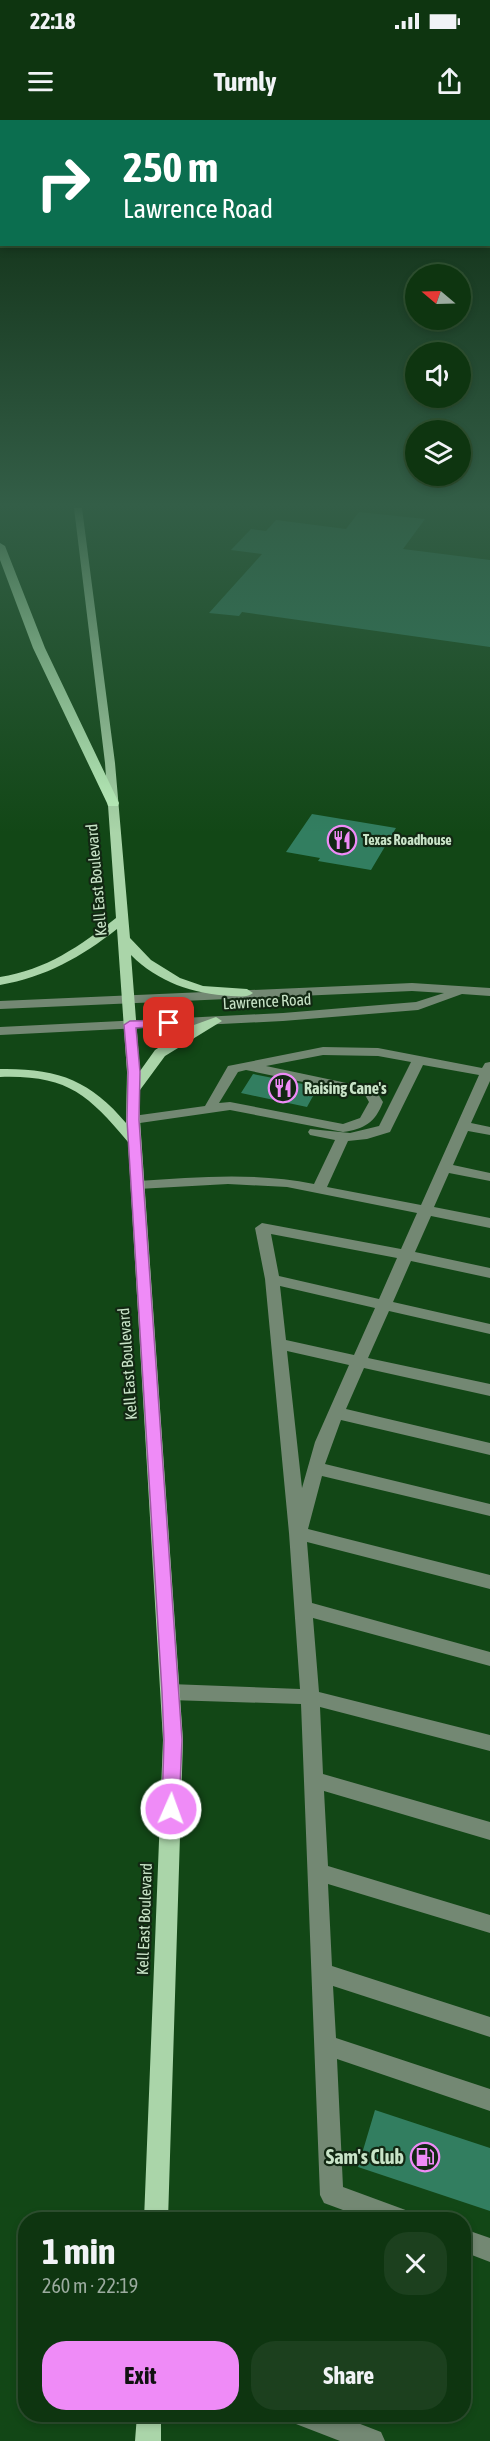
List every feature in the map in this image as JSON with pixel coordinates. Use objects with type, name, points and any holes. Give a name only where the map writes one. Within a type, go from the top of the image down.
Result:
[{"type":"highway","points":[[27,616],[39,648],[113,804]]},
{"type":"main road","name":"Kell East Boulevard","points":[[91,616],[113,804],[124,939],[134,1089],[133,1120],[171,1692],[173,1752],[156,2212]]},
{"type":"main road","points":[[0,981],[46,971],[80,952],[122,919]]},
{"type":"main road","points":[[124,939],[131,949],[173,978],[198,989],[247,993]]},
{"type":"main road","points":[[134,1089],[160,1053],[199,1028],[216,1021]]},
{"type":"main road","points":[[0,1073],[27,1072],[69,1083],[99,1101],[135,1142]]},
{"type":"main road","points":[[148,2441],[149,2422]]},
{"type":"street","name":"Lawrence Road","points":[[0,1005],[412,987],[490,992]]},
{"type":"street","name":"Lawrence Road","points":[[0,1031],[216,1021],[418,1006],[462,992]]},
{"type":"street","points":[[210,1108],[233,1069],[323,1051],[378,1052],[419,1060],[487,1079],[323,1442],[298,1533]]},
{"type":"street","points":[[210,1108],[342,1139],[375,1134],[385,1129],[419,1060]]},
{"type":"street","points":[[133,1120],[230,1106],[343,1128],[359,1126],[371,1118],[376,1102],[369,1092],[245,1066]]},
{"type":"street","points":[[464,1126],[490,1131]]},
{"type":"street","points":[[319,1189],[342,1139]]},
{"type":"street","points":[[446,1168],[490,1177]]},
{"type":"street","points":[[138,1185],[228,1180],[287,1183],[490,1223]]},
{"type":"street","points":[[380,2212],[332,2195],[304,1608],[272,1279],[262,1228],[407,1255],[490,1274]]},
{"type":"street","points":[[272,1279],[490,1329]]},
{"type":"street","points":[[279,1344],[490,1390]]},
{"type":"street","points":[[337,1413],[490,1449]]},
{"type":"street","points":[[316,1468],[490,1510]]},
{"type":"street","points":[[298,1533],[490,1581]]},
{"type":"street","points":[[304,1608],[490,1659]]},
{"type":"street","points":[[171,1692],[310,1697],[490,1743]]},
{"type":"street","points":[[314,1780],[490,1831]]},
{"type":"street","points":[[318,1872],[490,1924]]},
{"type":"street","points":[[323,1973],[490,2027]]},
{"type":"street","points":[[326,2045],[490,2100]]},
{"type":"street","points":[[471,2243],[490,2250]]},
{"type":"street","points":[[323,2422],[372,2441]]},
{"type":"building","points":[[273,616],[490,616],[490,647]]},
{"type":"building","name":"Texas Roadhouse","points":[[312,814],[396,828],[371,870],[318,861],[320,858],[286,852]]},
{"type":"building","name":"Raising Cane's","points":[[253,1074],[318,1087],[307,1107],[241,1093]]},
{"type":"building","name":"Sam's Club","points":[[375,2110],[490,2148],[490,2211],[358,2167]]},
{"type":"place","name":"Texas Roadhouse","points":[[342,840]]},
{"type":"place","name":"Raising Cane's","points":[[283,1088]]},
{"type":"place","name":"Sam's Club","points":[[425,2157]]},
{"type":"route","points":[[169,1023],[130,1025],[134,1072],[133,1120],[171,1692],[173,1740],[171,1809]]}]
